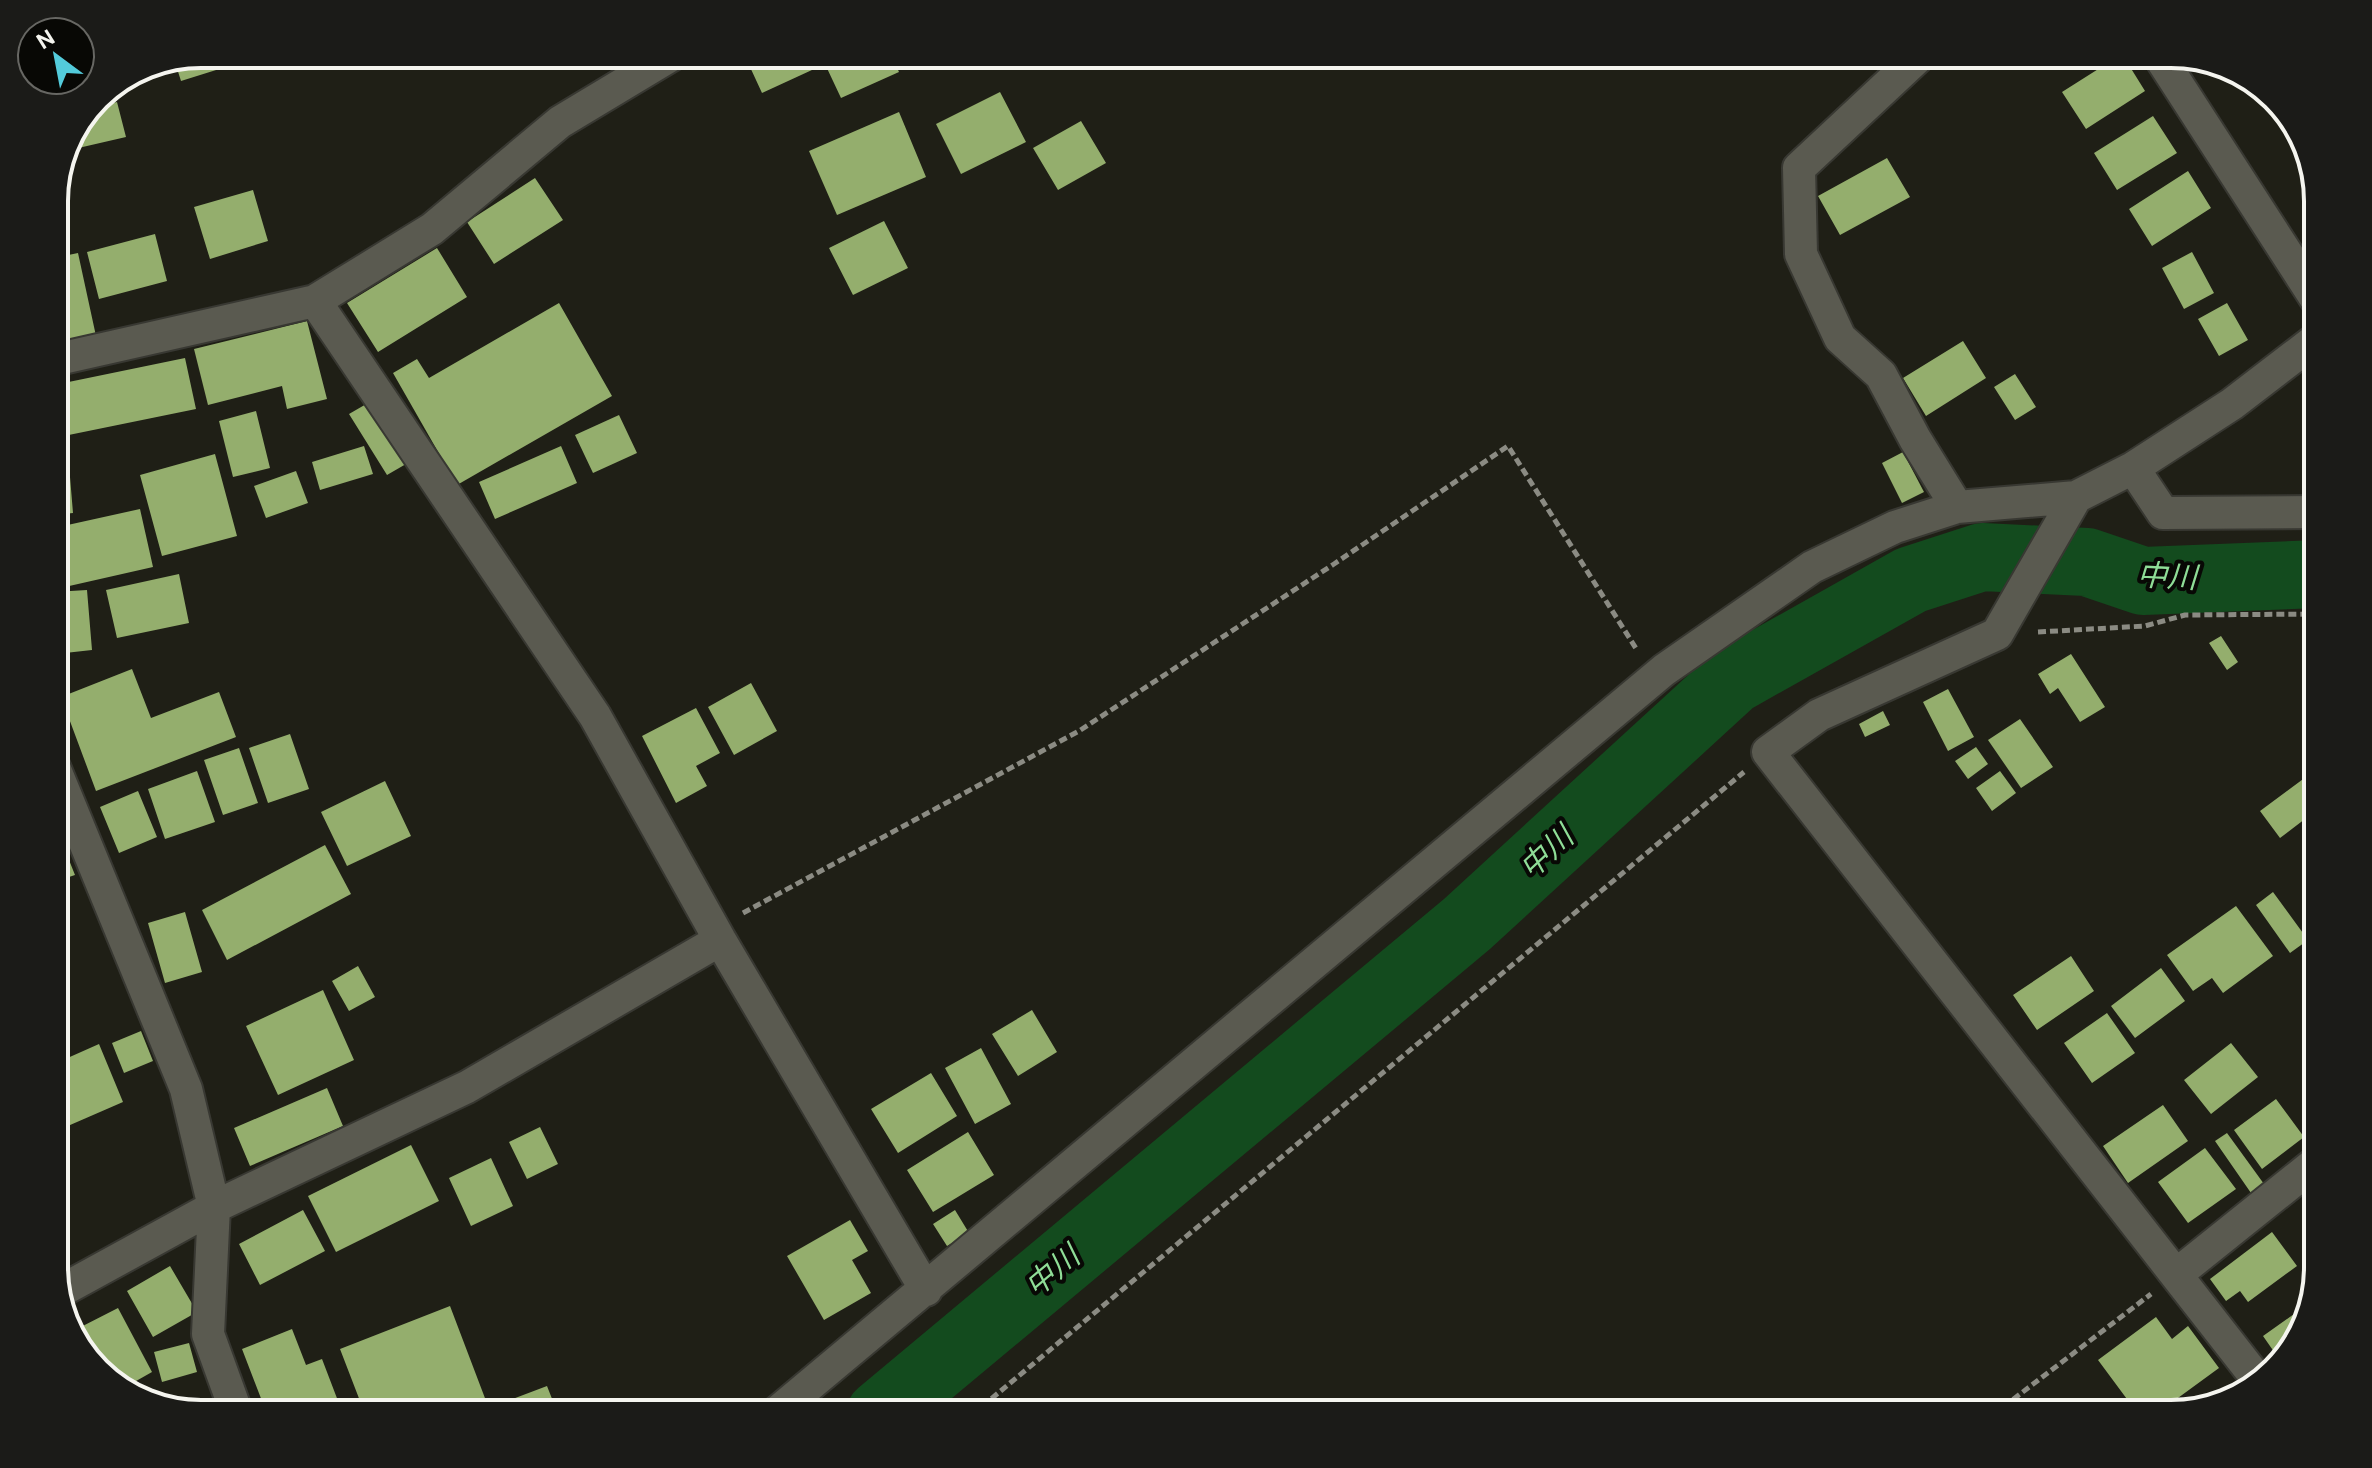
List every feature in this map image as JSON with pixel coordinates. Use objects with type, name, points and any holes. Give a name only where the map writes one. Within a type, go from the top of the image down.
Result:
[{"type":"street","points":[[68,357],[315,301],[432,229],[560,122],[650,68]]},
{"type":"street","points":[[1906,68],[1799,168],[1801,254],[1840,338],[1881,375],[1915,439],[1957,507]]},
{"type":"street","points":[[2167,68],[2304,280]]},
{"type":"street","points":[[315,301],[595,716],[717,935],[926,1290]]},
{"type":"street","points":[[792,1400],[1655,678],[1812,567],[1895,527],[1957,507],[2076,497],[2133,468],[2232,404],[2304,349]]},
{"type":"street","points":[[2133,468],[2163,513],[2304,512]]},
{"type":"street","points":[[2076,497],[1997,634],[1819,715],[1768,752],[2252,1372]]},
{"type":"street","points":[[68,801],[186,1089],[214,1207],[208,1334],[232,1400]]},
{"type":"street","points":[[70,1286],[214,1207],[467,1087],[717,935]]},
{"type":"street","points":[[2177,1274],[2304,1172]]},
{"type":"path","points":[[717,935],[1079,731],[1508,446],[1655,678]]},
{"type":"path","points":[[1997,634],[2145,626],[2185,615],[2304,614]]},
{"type":"path","points":[[990,1400],[1768,752]]},
{"type":"path","points":[[2012,1400],[2177,1274]]},
{"type":"building","points":[[222,68],[181,81],[178,71]]},
{"type":"building","points":[[750,68],[816,68],[762,93]]},
{"type":"building","points":[[827,68],[897,68],[899,72],[841,98]]},
{"type":"building","points":[[2100,68],[2131,68],[2145,91],[2086,129],[2062,92]]},
{"type":"building","points":[[1000,92],[1026,142],[961,174],[936,124]]},
{"type":"building","points":[[117,102],[126,137],[80,148],[96,120],[111,103]]},
{"type":"building","points":[[899,112],[926,177],[837,215],[809,151]]},
{"type":"building","points":[[2153,116],[2177,153],[2117,190],[2094,153]]},
{"type":"building","points":[[1081,121],[1106,163],[1058,190],[1033,148]]},
{"type":"building","points":[[1887,158],[1910,197],[1840,235],[1818,196]]},
{"type":"building","points":[[2188,171],[2211,208],[2152,246],[2129,209]]},
{"type":"building","points":[[535,178],[563,220],[494,264],[467,222]]},
{"type":"building","points":[[253,190],[268,241],[210,259],[194,207]]},
{"type":"building","points":[[884,221],[908,268],[853,295],[829,248]]},
{"type":"building","points":[[155,234],[167,281],[99,299],[87,252]]},
{"type":"building","points":[[437,248],[467,297],[378,352],[347,303]]},
{"type":"building","points":[[2192,252],[2214,293],[2184,309],[2162,268]]},
{"type":"building","points":[[78,253],[96,336],[68,342],[68,255]]},
{"type":"building","points":[[559,303],[612,396],[457,485],[393,373],[417,359],[429,378]]},
{"type":"building","points":[[2227,303],[2248,340],[2219,356],[2198,319]]},
{"type":"building","points":[[307,321],[327,399],[287,409],[282,386],[208,405],[194,349]]},
{"type":"building","points":[[1963,341],[1986,378],[1926,416],[1903,378]]},
{"type":"building","points":[[185,358],[196,409],[68,435],[68,382]]},
{"type":"building","points":[[2015,374],[2036,407],[2015,420],[1994,387]]},
{"type":"building","points":[[368,403],[406,464],[387,475],[349,414]]},
{"type":"building","points":[[256,411],[270,468],[233,477],[219,421]]},
{"type":"building","points":[[619,415],[637,453],[593,473],[575,435]]},
{"type":"building","points":[[364,446],[373,474],[320,490],[312,462]]},
{"type":"building","points":[[561,446],[577,483],[495,519],[479,482]]},
{"type":"building","points":[[1903,452],[1924,492],[1902,503],[1882,463]]},
{"type":"building","points":[[68,453],[73,513],[68,514]]},
{"type":"building","points":[[215,454],[237,536],[162,556],[140,475]]},
{"type":"building","points":[[296,471],[308,503],[266,518],[254,486]]},
{"type":"building","points":[[140,509],[153,567],[68,586],[68,525]]},
{"type":"building","points":[[179,574],[189,623],[117,638],[106,590]]},
{"type":"building","points":[[87,590],[92,650],[68,653],[68,591]]},
{"type":"building","points":[[2221,636],[2238,662],[2227,670],[2209,643]]},
{"type":"building","points":[[2071,654],[2105,707],[2080,722],[2058,688],[2050,694],[2038,674]]},
{"type":"building","points":[[132,669],[151,718],[219,692],[236,737],[96,791],[68,716],[68,694]]},
{"type":"building","points":[[751,683],[777,731],[734,755],[708,707]]},
{"type":"building","points":[[1948,689],[1974,737],[1948,751],[1923,702]]},
{"type":"building","points":[[696,708],[720,753],[696,766],[707,786],[676,803],[642,736]]},
{"type":"building","points":[[1883,711],[1890,725],[1865,737],[1859,724]]},
{"type":"building","points":[[2020,719],[2053,767],[2021,788],[1988,740]]},
{"type":"building","points":[[290,734],[309,789],[268,803],[249,748]]},
{"type":"building","points":[[1976,747],[1988,764],[1968,779],[1955,761]]},
{"type":"building","points":[[239,748],[258,803],[223,815],[204,760]]},
{"type":"building","points":[[197,771],[215,822],[165,839],[148,789]]},
{"type":"building","points":[[2000,771],[2016,793],[1992,811],[1976,788]]},
{"type":"building","points":[[2304,778],[2304,820],[2280,838],[2260,811]]},
{"type":"building","points":[[385,781],[411,836],[347,866],[321,812]]},
{"type":"building","points":[[138,791],[157,837],[119,853],[100,807]]},
{"type":"building","points":[[325,845],[351,894],[227,960],[202,910]]},
{"type":"building","points":[[68,858],[75,875],[68,877]]},
{"type":"building","points":[[2273,892],[2304,935],[2304,943],[2290,953],[2256,905]]},
{"type":"building","points":[[2236,906],[2273,956],[2223,993],[2212,978],[2193,991],[2167,955]]},
{"type":"building","points":[[185,912],[202,972],[165,983],[148,923]]},
{"type":"building","points":[[2071,956],[2094,991],[2037,1030],[2013,995]]},
{"type":"building","points":[[358,966],[375,997],[349,1011],[332,981]]},
{"type":"building","points":[[2161,968],[2185,1001],[2135,1038],[2111,1006]]},
{"type":"building","points":[[323,990],[354,1060],[278,1095],[246,1026]]},
{"type":"building","points":[[1032,1010],[1057,1052],[1018,1076],[992,1034]]},
{"type":"building","points":[[2107,1013],[2135,1053],[2092,1083],[2064,1043]]},
{"type":"building","points":[[141,1031],[153,1061],[124,1073],[112,1043]]},
{"type":"building","points":[[2231,1043],[2258,1077],[2211,1114],[2184,1080]]},
{"type":"building","points":[[99,1044],[123,1102],[68,1126],[68,1058]]},
{"type":"building","points":[[981,1048],[1011,1104],[975,1124],[945,1068]]},
{"type":"building","points":[[931,1073],[957,1116],[898,1153],[871,1109]]},
{"type":"building","points":[[327,1088],[343,1126],[250,1166],[234,1128]]},
{"type":"building","points":[[2276,1099],[2304,1137],[2262,1169],[2234,1130]]},
{"type":"building","points":[[2163,1105],[2188,1141],[2128,1183],[2103,1146]]},
{"type":"building","points":[[540,1127],[558,1164],[527,1179],[509,1142]]},
{"type":"building","points":[[968,1132],[994,1175],[933,1212],[907,1170]]},
{"type":"building","points":[[2227,1133],[2264,1184],[2251,1193],[2215,1141]]},
{"type":"building","points":[[411,1145],[439,1201],[336,1252],[308,1196]]},
{"type":"building","points":[[2205,1148],[2236,1189],[2188,1223],[2158,1182]]},
{"type":"building","points":[[491,1158],[513,1206],[471,1226],[449,1178]]},
{"type":"building","points":[[303,1210],[325,1251],[260,1285],[239,1244]]},
{"type":"building","points":[[955,1210],[969,1233],[947,1246],[933,1224]]},
{"type":"building","points":[[850,1220],[868,1251],[852,1260],[871,1293],[824,1320],[787,1256]]},
{"type":"building","points":[[2272,1232],[2297,1266],[2248,1302],[2240,1291],[2226,1301],[2210,1279]]},
{"type":"building","points":[[170,1266],[197,1312],[153,1337],[127,1291]]},
{"type":"building","points":[[450,1306],[486,1400],[360,1400],[340,1349]]},
{"type":"building","points":[[118,1308],[152,1372],[135,1382],[101,1355],[82,1326]]},
{"type":"building","points":[[2296,1313],[2273,1351],[2263,1336]]},
{"type":"building","points":[[2156,1317],[2172,1339],[2188,1326],[2219,1368],[2176,1400],[2128,1400],[2098,1360]]},
{"type":"building","points":[[292,1329],[306,1365],[322,1359],[338,1400],[262,1400],[242,1349]]},
{"type":"building","points":[[189,1343],[197,1372],[162,1382],[154,1352]]},
{"type":"building","points":[[547,1386],[552,1400],[510,1400]]},
{"type":"waterway","name":"中川","points":[[897,1400],[1467,924],[1733,680],[1911,580],[1982,557],[2087,562],[2143,581],[2304,575]]}]
